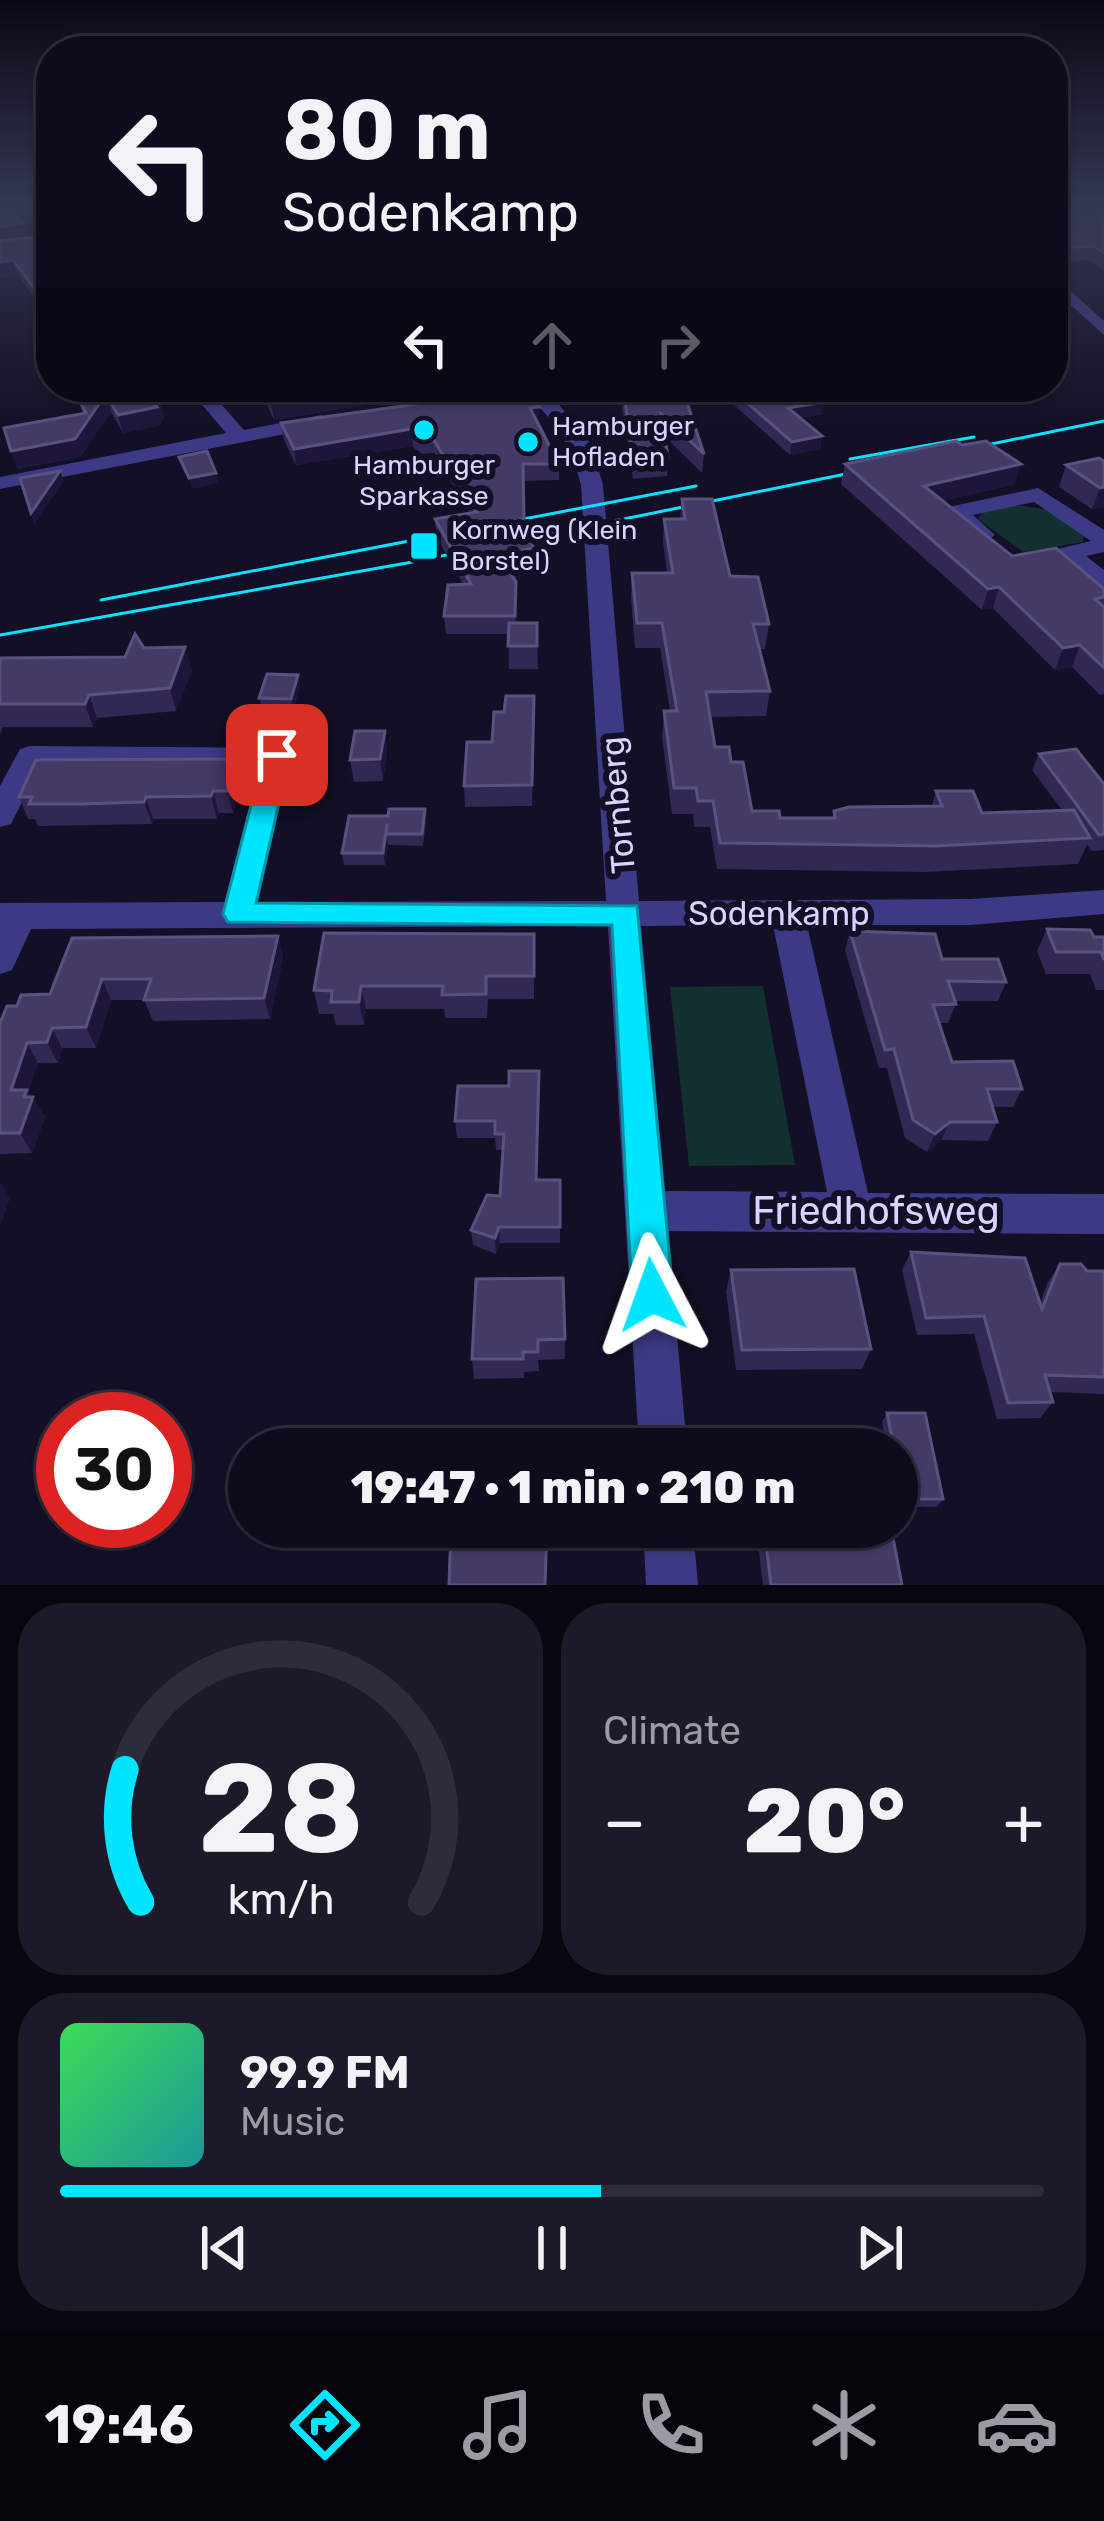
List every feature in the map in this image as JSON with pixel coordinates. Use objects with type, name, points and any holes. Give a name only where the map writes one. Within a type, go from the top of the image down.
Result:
[{"type":"street","points":[[1068,295],[1104,330]]},
{"type":"street","points":[[1068,314],[1085,311]]},
{"type":"street","points":[[209,402],[238,435]]},
{"type":"street","name":"Tornberg","points":[[535,402],[581,444],[592,484],[662,1428]]},
{"type":"street","points":[[0,483],[337,418]]},
{"type":"street","points":[[1038,495],[1104,543],[1020,563],[956,513],[1038,495]]},
{"type":"street","points":[[1069,554],[1104,582]]},
{"type":"street","points":[[0,816],[30,756],[277,755],[238,914]]},
{"type":"street","name":"Sodenkamp","points":[[10,915],[970,912],[1104,902]]},
{"type":"street","points":[[787,913],[851,1210]]},
{"type":"street","points":[[0,960],[10,915]]},
{"type":"street","name":"Friedhofsweg","points":[[647,1211],[1104,1214]]},
{"type":"street","points":[[669,1548],[672,1585]]},
{"type":"green space","points":[[1016,505],[1049,510],[1084,534],[1083,542],[1023,552],[978,519],[983,512]]},
{"type":"green space","points":[[763,986],[795,1165],[689,1166],[670,987]]},
{"type":"building","points":[[80,402],[100,402],[75,439],[11,451],[4,428],[86,413]]},
{"type":"building","points":[[111,402],[157,402],[157,407],[118,415]]},
{"type":"building","points":[[432,402],[535,402],[539,407],[530,408],[559,464],[523,464],[524,519],[516,521],[534,548],[523,550],[527,557],[504,561],[516,582],[515,616],[444,616],[448,585],[471,584],[435,519],[477,512],[432,437],[418,438],[411,429],[294,449],[281,423]]},
{"type":"building","points":[[625,402],[687,402],[704,454],[661,414],[668,457],[634,460]]},
{"type":"building","points":[[746,402],[824,402],[788,408],[822,436],[792,442]]},
{"type":"building","points":[[956,441],[962,445],[986,441],[1021,464],[924,486],[1012,556],[1056,548],[1104,589],[1104,597],[1095,599],[1104,607],[1104,668],[1080,645],[1063,648],[999,587],[988,589],[845,464]]},
{"type":"building","points":[[207,451],[216,473],[189,478],[179,457]]},
{"type":"building","points":[[1104,461],[1104,487],[1100,488],[1066,465]]},
{"type":"building","points":[[60,471],[31,513],[20,478]]},
{"type":"building","points":[[682,499],[712,499],[730,576],[758,577],[769,624],[753,624],[770,691],[706,692],[715,747],[729,747],[731,762],[743,762],[752,811],[779,811],[780,818],[835,818],[834,811],[849,807],[942,806],[936,791],[973,791],[982,813],[1074,810],[1090,838],[935,846],[720,843],[713,801],[698,801],[696,788],[674,788],[664,711],[677,711],[662,623],[637,623],[632,573],[673,573],[664,519],[685,519]]},
{"type":"building","points":[[509,623],[537,623],[537,646],[508,646]]},
{"type":"building","points":[[135,634],[144,648],[185,647],[170,688],[89,695],[85,704],[0,704],[0,658],[125,657]]},
{"type":"building","points":[[267,674],[298,675],[291,699],[259,698]]},
{"type":"building","points":[[506,696],[534,696],[532,785],[464,786],[467,742],[492,742],[494,712],[504,712]]},
{"type":"building","points":[[355,731],[385,731],[380,759],[350,760]]},
{"type":"building","points":[[1076,749],[1104,784],[1104,834],[1099,835],[1039,754]]},
{"type":"building","points":[[236,759],[227,791],[213,791],[211,796],[81,804],[29,804],[32,797],[19,797],[36,760]]},
{"type":"building","points":[[389,809],[425,809],[422,834],[386,834],[387,824],[383,853],[342,853],[349,816],[388,816]]},
{"type":"building","points":[[1047,929],[1090,930],[1094,937],[1104,937],[1104,960],[1101,952],[1056,952]]},
{"type":"building","points":[[850,931],[935,934],[942,959],[998,959],[1006,982],[948,981],[956,1004],[933,1005],[952,1062],[1013,1061],[1022,1089],[987,1089],[997,1122],[950,1122],[935,1134],[913,1120],[894,1049],[885,1050]]},
{"type":"building","points":[[324,933],[534,934],[534,976],[486,976],[486,994],[442,995],[443,986],[361,986],[359,1002],[331,1002],[332,991],[314,990]]},
{"type":"building","points":[[278,936],[264,998],[144,1000],[151,979],[102,979],[86,1027],[52,1028],[47,1042],[27,1043],[11,1090],[27,1090],[24,1097],[33,1097],[20,1133],[0,1133],[0,1023],[7,1006],[17,1006],[21,995],[50,994],[72,938]]},
{"type":"building","points":[[509,1071],[539,1071],[536,1180],[560,1180],[560,1227],[499,1227],[495,1238],[471,1230],[487,1195],[500,1196],[504,1134],[495,1134],[495,1121],[455,1121],[458,1086],[509,1086]]},
{"type":"building","points":[[911,1252],[1025,1258],[1042,1309],[1060,1264],[1104,1271],[1104,1377],[1045,1375],[1053,1402],[1008,1403],[984,1316],[926,1318]]},
{"type":"building","points":[[854,1269],[871,1349],[742,1350],[731,1270]]},
{"type":"building","points":[[563,1278],[565,1339],[538,1340],[538,1352],[523,1352],[523,1359],[472,1359],[476,1279]]},
{"type":"building","points":[[887,1413],[925,1413],[943,1499],[918,1499],[918,1428],[890,1428]]},
{"type":"building","points":[[450,1548],[546,1548],[545,1585],[449,1585]]},
{"type":"building","points":[[767,1548],[895,1548],[902,1585],[771,1585]]},
{"type":"tram line","points":[[957,451],[1104,421]]},
{"type":"tram line","points":[[850,459],[974,437]]},
{"type":"tram line","points":[[0,635],[407,563],[875,468]]},
{"type":"tram line","points":[[101,600],[696,486]]},
{"type":"place","name":"Hamburger Sparkasse","points":[[424,430]]},
{"type":"place","name":"Hamburger Hofladen","points":[[528,442]]},
{"type":"place","name":"Kornweg (Klein Borstel)","points":[[424,546]]},
{"type":"route","points":[[277,755],[238,914],[626,914],[652,1295]]}]
